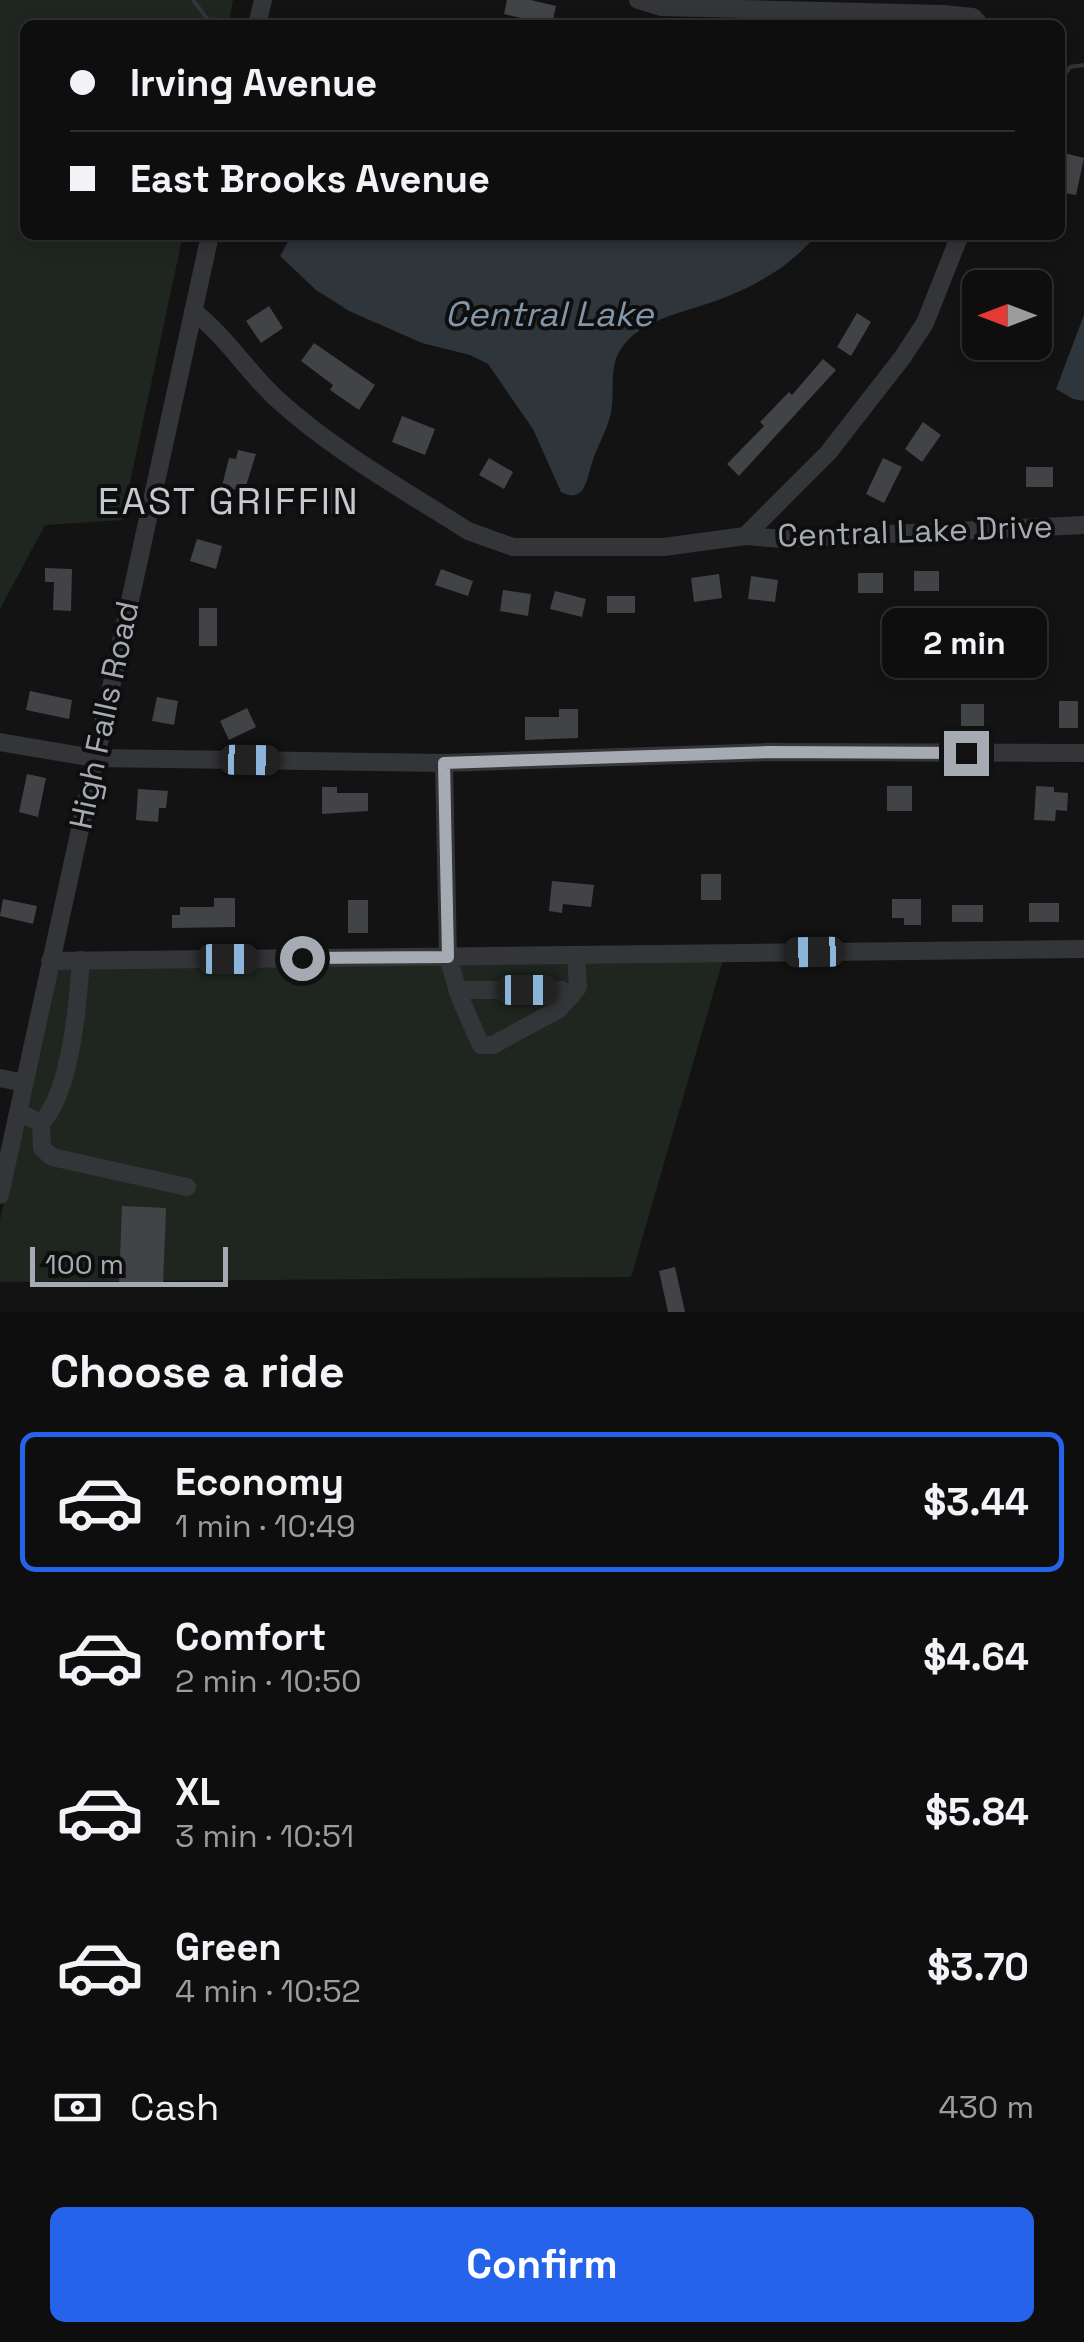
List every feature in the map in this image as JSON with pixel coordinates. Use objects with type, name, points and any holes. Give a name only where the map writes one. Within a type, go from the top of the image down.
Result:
[{"type":"street","points":[[638,0],[662,7],[943,14],[976,20]]},
{"type":"street","name":"High Falls Road","points":[[0,1195],[209,240]]},
{"type":"street","points":[[745,536],[828,453],[892,372],[925,324],[958,240]]},
{"type":"street","name":"Central Lake Drive","points":[[193,312],[216,329],[276,399],[321,435],[490,542],[513,547],[664,548],[745,536],[782,539],[1084,525]]},
{"type":"street","points":[[0,742],[94,758],[444,763],[768,752],[1084,753]]},
{"type":"street","points":[[444,763],[448,957],[482,1045],[493,1044],[560,1009],[578,987],[576,955]]},
{"type":"street","points":[[50,961],[1084,949]]},
{"type":"street","points":[[81,960],[78,1013],[54,1110],[41,1123],[42,1148],[52,1157],[186,1187]]},
{"type":"street","points":[[458,990],[562,990],[571,996]]},
{"type":"street","points":[[0,1078],[24,1083]]},
{"type":"street","points":[[18,1112],[41,1123]]},
{"type":"shaded area","points":[[0,0],[233,0],[229,20],[20,20],[20,240],[182,240],[122,520],[45,525],[0,609]]},
{"type":"shaded area","points":[[725,953],[631,1277],[0,1282],[0,1220],[54,963]]},
{"type":"water","name":"Central Lake","points":[[289,240],[811,240],[760,281],[651,324],[627,340],[614,366],[609,420],[586,483],[575,495],[561,492],[533,429],[488,364],[470,355],[422,343],[349,311],[316,290],[280,256]]},
{"type":"water","points":[[1084,315],[1084,401],[1056,389]]},
{"type":"building","points":[[507,0],[556,6],[553,20],[504,14]]},
{"type":"building","points":[[1065,153],[1084,158],[1076,195],[1065,193]]},
{"type":"building","points":[[269,306],[283,328],[261,343],[246,321]]},
{"type":"building","points":[[857,313],[871,322],[851,356],[837,347]]},
{"type":"building","points":[[314,343],[375,385],[359,410],[330,390],[333,385],[301,361]]},
{"type":"building","points":[[823,359],[836,370],[739,476],[727,464],[764,426],[760,422],[789,392],[792,395]]},
{"type":"building","points":[[402,416],[435,429],[425,455],[392,442]]},
{"type":"building","points":[[923,422],[941,435],[922,462],[905,449]]},
{"type":"building","points":[[238,450],[256,454],[244,492],[222,486],[229,458],[236,459]]},
{"type":"building","points":[[489,458],[513,472],[504,489],[479,475]]},
{"type":"building","points":[[883,458],[902,467],[884,503],[866,494]]},
{"type":"building","points":[[1026,467],[1053,467],[1053,487],[1026,487]]},
{"type":"building","points":[[332,486],[351,497],[339,518],[320,507]]},
{"type":"building","points":[[197,539],[222,546],[216,569],[190,561]]},
{"type":"building","points":[[45,568],[72,569],[71,611],[53,610],[54,582],[45,582]]},
{"type":"building","points":[[441,569],[473,581],[468,596],[435,585]]},
{"type":"building","points":[[914,571],[939,571],[939,591],[914,591]]},
{"type":"building","points":[[858,573],[883,573],[883,593],[858,593]]},
{"type":"building","points":[[719,574],[722,598],[694,602],[691,578]]},
{"type":"building","points":[[751,576],[778,580],[775,602],[748,599]]},
{"type":"building","points":[[503,590],[531,594],[528,616],[500,611]]},
{"type":"building","points":[[555,591],[586,599],[582,617],[550,609]]},
{"type":"building","points":[[607,596],[635,596],[635,613],[607,613]]},
{"type":"building","points":[[199,608],[217,608],[217,646],[199,646]]},
{"type":"building","points":[[30,691],[72,700],[69,719],[26,710]]},
{"type":"building","points":[[157,697],[178,701],[174,725],[152,721]]},
{"type":"building","points":[[1059,701],[1078,701],[1078,728],[1059,728]]},
{"type":"building","points":[[961,704],[984,704],[984,727],[961,727]]},
{"type":"building","points":[[247,708],[256,727],[229,740],[220,721]]},
{"type":"building","points":[[559,709],[578,709],[578,738],[525,740],[525,717],[559,717]]},
{"type":"building","points":[[27,774],[46,778],[38,817],[19,812]]},
{"type":"building","points":[[887,786],[912,786],[912,811],[887,811]]},
{"type":"building","points":[[1036,786],[1068,793],[1067,811],[1056,810],[1055,821],[1034,820]]},
{"type":"building","points":[[322,787],[337,787],[337,793],[368,793],[368,811],[322,814]]},
{"type":"building","points":[[138,789],[168,791],[166,808],[159,808],[158,822],[136,820]]},
{"type":"building","points":[[701,874],[721,874],[721,900],[701,900]]},
{"type":"building","points":[[552,881],[594,885],[591,907],[563,904],[562,913],[549,911]]},
{"type":"building","points":[[214,898],[235,898],[235,927],[172,928],[172,915],[180,915],[180,907],[214,907]]},
{"type":"building","points":[[3,899],[37,906],[33,924],[0,916]]},
{"type":"building","points":[[892,899],[921,899],[921,925],[904,925],[904,918],[892,918]]},
{"type":"building","points":[[348,900],[368,900],[368,933],[348,933]]},
{"type":"building","points":[[1029,903],[1059,903],[1059,922],[1029,922]]},
{"type":"building","points":[[952,905],[983,905],[983,922],[952,922]]},
{"type":"building","points":[[122,1206],[166,1208],[163,1286],[119,1285]]},
{"type":"building","points":[[675,1267],[685,1312],[668,1312],[659,1271]]},
{"type":"waterway","points":[[193,0],[208,20]]},
{"type":"waterway","points":[[1065,74],[1070,67],[1084,65]]},
{"type":"district","name":"EAST GRIFFIN","points":[[229,501]]},
{"type":"route","points":[[302,958],[448,957],[444,763],[768,752],[966,753]]}]
